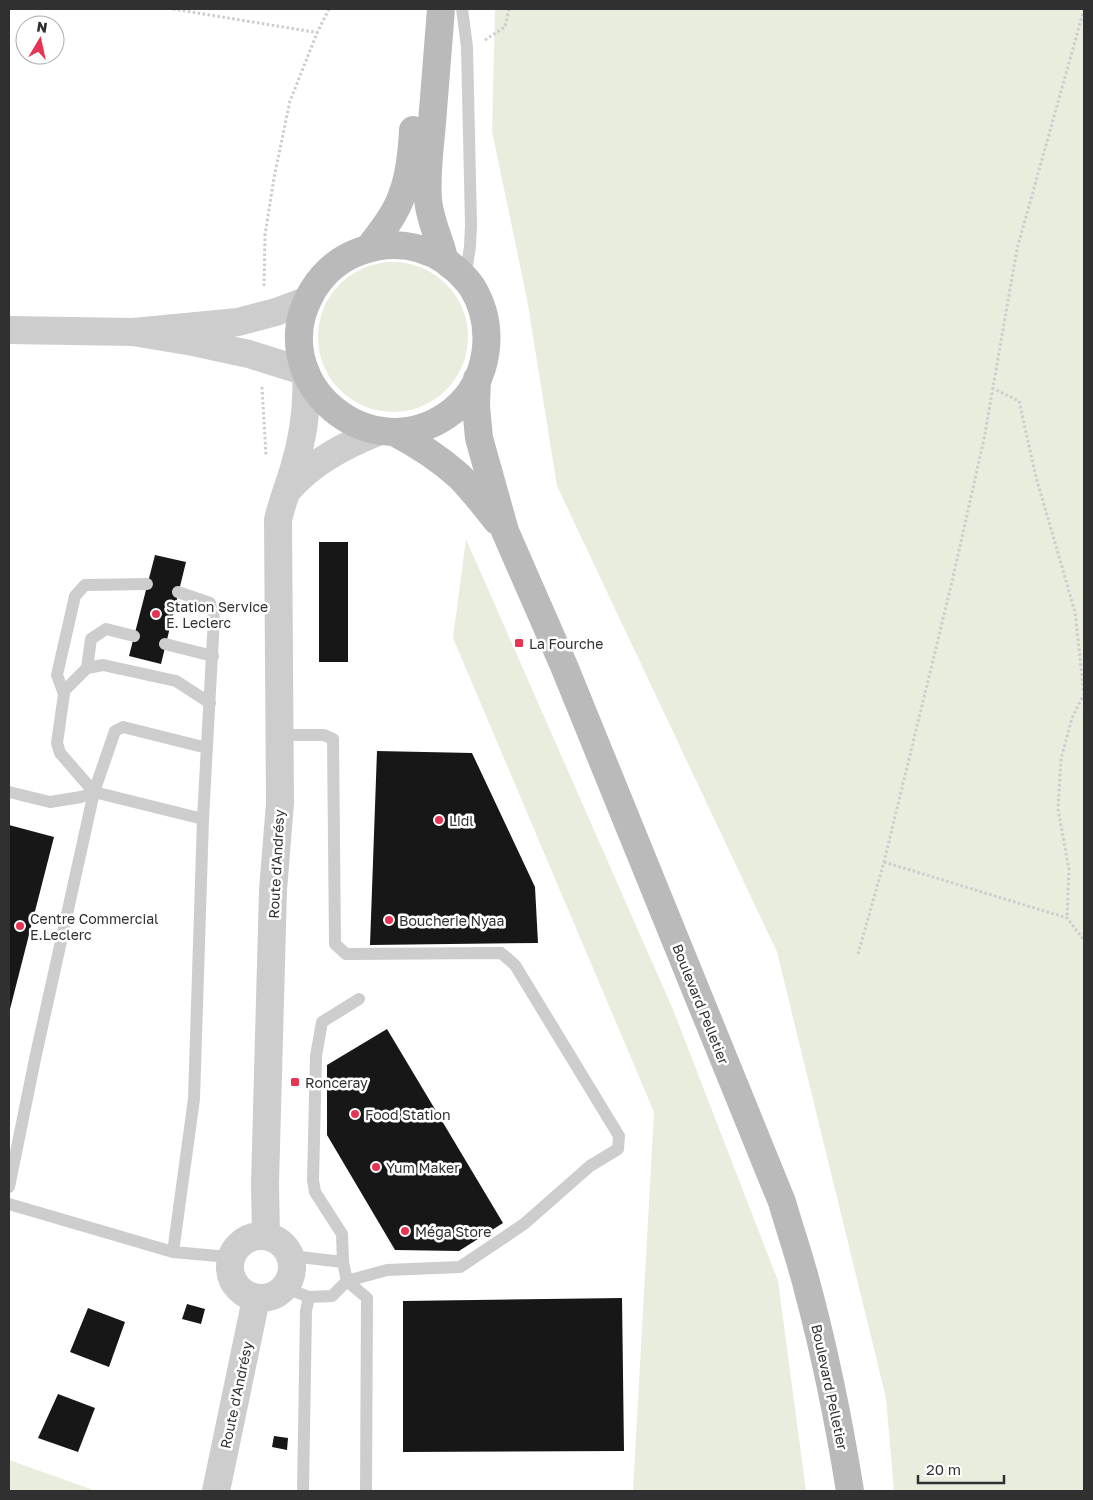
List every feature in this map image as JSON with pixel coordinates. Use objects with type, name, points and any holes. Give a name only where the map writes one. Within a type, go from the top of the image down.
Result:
[{"type":"main road","points":[[369,248],[394,213],[403,195],[408,173],[413,138],[422,9]]},
{"type":"main road","points":[[441,9],[428,187],[430,210],[455,270]]},
{"type":"main road","points":[[393,245],[409,246],[424,250],[455,270],[472,287],[480,303],[486,326],[485,356],[470,392],[460,404],[443,418],[416,429],[387,431],[361,426],[337,413],[319,395],[306,372],[300,350],[303,313],[315,286],[330,269],[348,256],[369,248],[393,245]]},
{"type":"main road","name":"Boulevard Pelletier","points":[[477,379],[476,406],[480,438],[505,531],[571,684],[782,1202],[807,1285],[825,1358],[850,1491]]},
{"type":"main road","name":"Boulevard Pelletier","points":[[387,431],[427,451],[460,477],[505,531]]},
{"type":"street","points":[[9,330],[133,332],[238,322],[276,312],[308,300]]},
{"type":"street","points":[[133,332],[249,354],[306,372]]},
{"type":"street","name":"Route d'Andrésy","points":[[266,1236],[265,1184],[273,890],[280,803],[278,520],[295,466],[306,416],[306,372]]},
{"type":"street","name":"Route d'Andrésy","points":[[286,493],[299,478],[326,458],[360,439],[387,431]]},
{"type":"street","points":[[266,1236],[281,1243],[291,1256],[292,1272],[297,1292],[256,1299],[241,1292],[231,1279],[229,1263],[236,1248],[250,1238],[266,1236]]},
{"type":"street","name":"Route d'Andrésy","points":[[216,1491],[256,1299]]},
{"type":"lane","points":[[455,270],[470,247],[471,225],[467,47],[462,9]]},
{"type":"lane","points":[[147,584],[85,585],[75,596],[57,675],[64,694],[57,743],[60,754],[94,792],[203,819]]},
{"type":"lane","points":[[173,1252],[194,1099],[203,819],[214,618],[210,603],[178,592]]},
{"type":"lane","points":[[87,668],[91,639],[106,629],[134,636]]},
{"type":"lane","points":[[165,644],[212,656]]},
{"type":"lane","points":[[63,692],[87,668],[103,665],[176,681],[210,703]]},
{"type":"lane","points":[[9,1187],[35,1059],[94,792],[115,731],[123,727],[208,748]]},
{"type":"lane","points":[[280,736],[324,735],[333,739],[335,944],[346,954],[501,953],[515,965],[619,1136],[618,1149],[590,1166],[524,1224],[460,1267],[387,1270],[347,1281],[332,1296],[297,1292]]},
{"type":"lane","points":[[9,792],[50,802],[81,797],[94,792]]},
{"type":"lane","points":[[359,999],[322,1022],[316,1056],[313,1180],[315,1192],[342,1234],[343,1262],[347,1281],[367,1298],[366,1491]]},
{"type":"lane","points":[[9,1204],[173,1252],[218,1256],[229,1263]]},
{"type":"lane","points":[[291,1256],[343,1262]]},
{"type":"lane","points":[[297,1292],[306,1311],[303,1491]]},
{"type":"path","points":[[173,9],[319,33]]},
{"type":"path","points":[[264,293],[265,235],[274,178],[290,100],[329,9]]},
{"type":"path","points":[[490,38],[505,27],[509,9]]},
{"type":"path","points":[[858,954],[884,862],[951,586],[984,439],[1017,249],[1084,9]]},
{"type":"path","points":[[262,380],[266,457]]},
{"type":"path","points":[[992,388],[1019,401],[1036,478],[1075,612],[1084,694],[1072,718],[1061,759],[1058,809],[1068,870],[1067,918]]},
{"type":"path","points":[[884,862],[1067,918],[1084,940]]},
{"type":"shaded area","points":[[495,9],[1084,9],[1084,1491],[894,1491],[886,1398],[777,952],[557,486],[527,299],[492,131]]},
{"type":"shaded area","points":[[393,262],[408,263],[422,267],[435,274],[446,284],[456,295],[463,308],[467,322],[467,352],[463,366],[456,379],[446,390],[435,400],[422,407],[408,411],[393,412],[378,411],[364,407],[351,400],[340,390],[330,379],[323,366],[319,352],[318,337],[319,322],[323,308],[330,295],[340,284],[351,274],[364,267],[378,263]]},
{"type":"shaded area","points":[[466,539],[674,1012],[778,1281],[806,1491],[633,1491],[654,1112],[453,638]]},
{"type":"shaded area","points":[[9,1460],[96,1491],[9,1491]]},
{"type":"building","points":[[319,542],[348,542],[348,662],[319,662]]},
{"type":"building","name":"Station Service E. Leclerc","points":[[155,555],[186,562],[161,664],[129,656]]},
{"type":"building","name":"Lidl","points":[[377,751],[472,753],[535,887],[538,943],[370,945]]},
{"type":"building","name":"Centre Commercial E.Leclerc","points":[[9,825],[54,837],[9,1013]]},
{"type":"building","points":[[387,1029],[503,1223],[459,1251],[395,1250],[327,1135],[327,1065]]},
{"type":"building","points":[[622,1298],[624,1451],[403,1452],[403,1301]]},
{"type":"building","points":[[187,1304],[205,1309],[201,1324],[182,1319]]},
{"type":"building","points":[[88,1308],[125,1322],[109,1367],[70,1352]]},
{"type":"building","points":[[58,1394],[95,1408],[78,1452],[38,1438]]},
{"type":"building","points":[[274,1436],[288,1438],[287,1450],[272,1447]]},
{"type":"place","name":"Station Service E. Leclerc","points":[[156,614]]},
{"type":"place","name":"La Fourche","points":[[519,643]]},
{"type":"place","name":"Lidl","points":[[439,820]]},
{"type":"place","name":"Boucherie Nyaa","points":[[389,920]]},
{"type":"place","name":"Centre Commercial E.Leclerc","points":[[20,926]]},
{"type":"place","name":"Ronceray","points":[[295,1082]]},
{"type":"place","name":"Food Station","points":[[355,1114]]},
{"type":"place","name":"Yum Maker","points":[[376,1167]]},
{"type":"place","name":"Méga Store","points":[[405,1231]]}]
